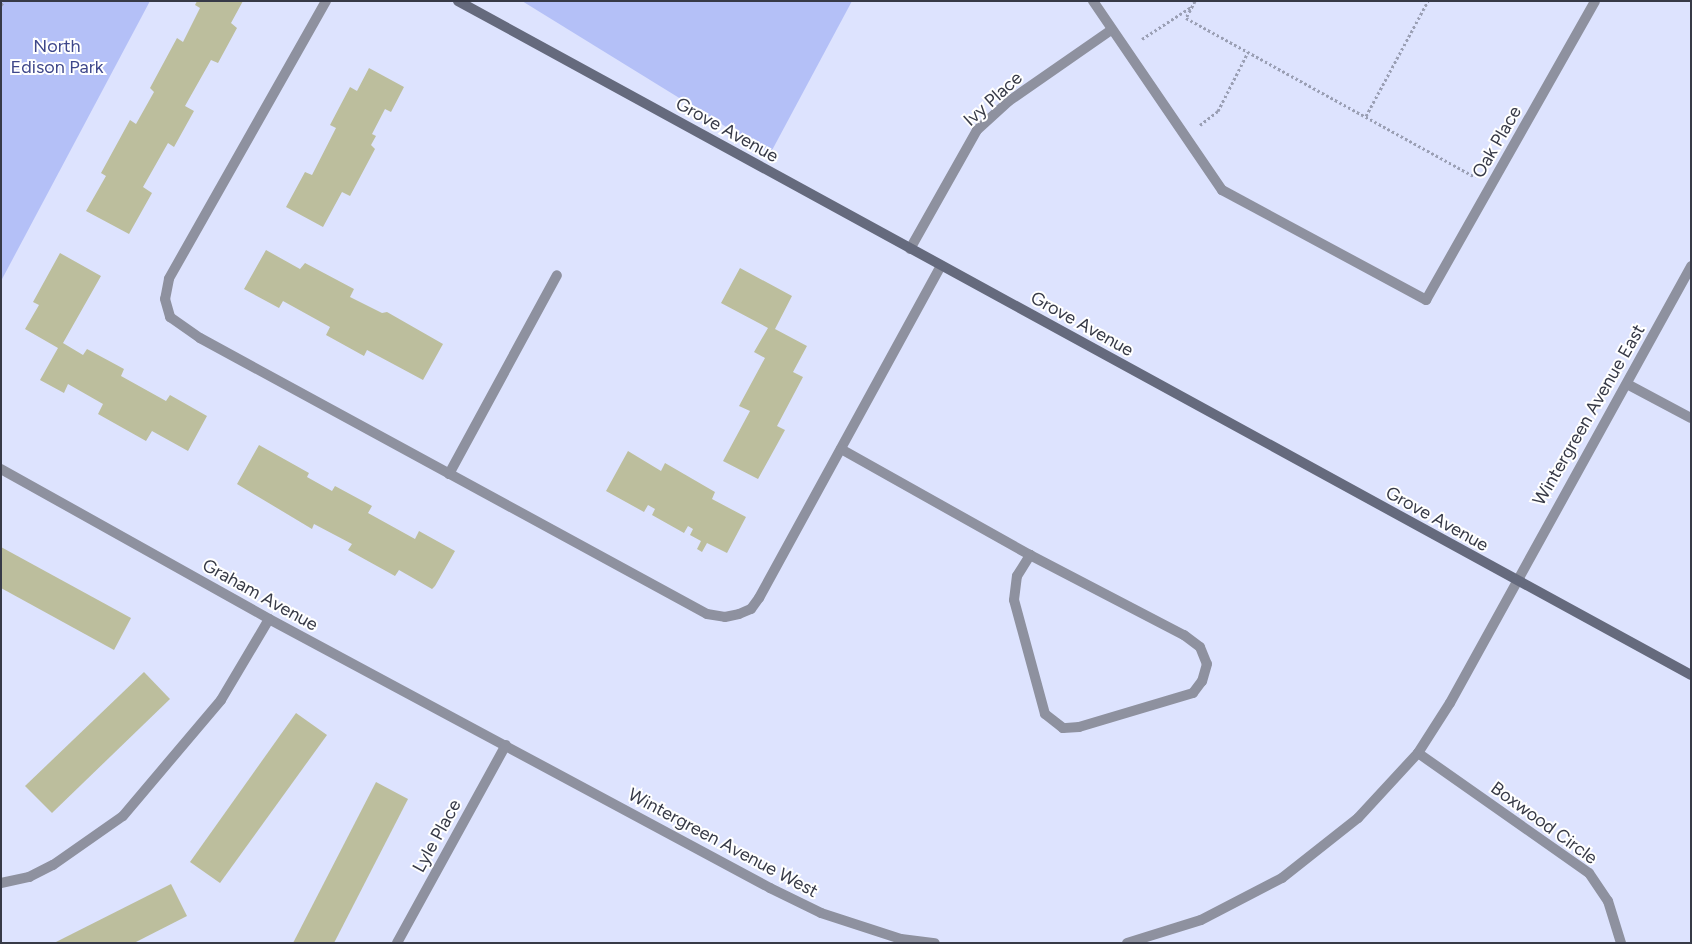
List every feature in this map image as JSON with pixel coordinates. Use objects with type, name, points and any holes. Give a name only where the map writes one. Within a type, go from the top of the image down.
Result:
[{"type":"street","points":[[326,1],[169,279],[165,299],[170,317],[184,329],[707,614],[725,616],[751,609],[759,598],[941,265]]},
{"type":"street","name":"Grove Avenue","points":[[458,1],[1691,675]]},
{"type":"street","points":[[1093,1],[1185,137]]},
{"type":"street","name":"Oak Place","points":[[1185,137],[1222,190],[1426,300],[1596,1]]},
{"type":"street","name":"Ivy Place","points":[[910,249],[977,130],[1010,101],[1111,30]]},
{"type":"street","name":"Wintergreen Avenue East","points":[[1516,581],[1628,384],[1691,266]]},
{"type":"street","points":[[450,474],[557,275]]},
{"type":"street","points":[[1628,384],[1691,418]]},
{"type":"street","points":[[841,449],[1030,555],[1184,635],[1200,647],[1207,664],[1202,681],[1193,693],[1079,727],[1063,728],[1045,714],[1014,600],[1016,576],[1030,555]]},
{"type":"street","name":"Graham Avenue","points":[[1,469],[269,619],[506,745]]},
{"type":"street","points":[[1128,943],[1201,920],[1282,878],[1358,818],[1418,753],[1450,702],[1516,581]]},
{"type":"street","points":[[1,883],[29,877],[53,865],[123,816],[222,700],[269,619]]},
{"type":"street","name":"Wintergreen Avenue West","points":[[506,745],[770,888],[821,913],[900,941],[935,943]]},
{"type":"street","name":"Lyle Place","points":[[397,943],[506,745]]},
{"type":"street","name":"Boxwood Circle","points":[[1418,753],[1588,873],[1608,901],[1621,943]]},
{"type":"path","points":[[1,5],[4,1]]},
{"type":"path","points":[[1195,1],[1186,18],[1491,185]]},
{"type":"path","points":[[1366,116],[1428,1]]},
{"type":"path","points":[[1125,50],[1192,7]]},
{"type":"path","points":[[1185,137],[1218,111],[1248,52]]},
{"type":"green space","name":"North Edison Park","points":[[1,1],[150,1],[1,281]]},
{"type":"green space","points":[[522,1],[852,1],[770,154]]},
{"type":"building","points":[[197,1],[243,1],[231,23],[237,28],[218,63],[211,60],[185,106],[194,111],[174,147],[168,143],[143,187],[152,193],[129,234],[86,211],[106,176],[101,173],[130,120],[136,124],[154,92],[150,88],[177,38],[183,42],[200,8],[195,5]]},
{"type":"building","points":[[369,68],[404,87],[391,112],[385,109],[372,134],[376,136],[371,145],[375,149],[350,196],[342,192],[323,227],[286,207],[305,172],[312,175],[336,128],[330,125],[350,87],[357,91]]},
{"type":"building","points":[[266,250],[300,269],[305,263],[354,289],[350,297],[382,313],[387,312],[443,344],[423,380],[367,350],[364,356],[326,335],[330,327],[283,301],[279,308],[244,289]]},
{"type":"building","points":[[60,253],[101,276],[63,343],[83,355],[87,349],[124,369],[121,376],[166,401],[170,395],[207,416],[188,451],[152,431],[146,441],[98,414],[103,404],[68,384],[64,393],[40,380],[58,348],[25,329],[39,305],[33,302]]},
{"type":"building","points":[[740,268],[792,296],[775,329],[807,346],[793,372],[803,377],[777,426],[785,430],[758,479],[723,461],[750,411],[739,406],[765,358],[754,352],[768,328],[721,303]]},
{"type":"building","points":[[259,445],[309,473],[307,477],[332,491],[335,486],[372,506],[368,513],[415,539],[419,531],[455,551],[435,586],[432,589],[399,570],[395,576],[348,550],[352,544],[314,524],[312,529],[237,484]]},
{"type":"building","points":[[628,451],[661,471],[665,463],[715,492],[712,499],[746,517],[727,553],[707,543],[702,552],[697,549],[701,541],[690,535],[693,529],[688,526],[684,533],[652,515],[655,509],[648,505],[644,512],[606,491]]},
{"type":"building","points":[[1,547],[131,618],[114,650],[1,588]]},
{"type":"building","points":[[144,672],[170,699],[52,813],[25,786]]},
{"type":"building","points":[[296,713],[327,735],[220,883],[190,862]]},
{"type":"building","points":[[376,782],[408,799],[334,943],[293,943]]},
{"type":"building","points":[[171,884],[187,916],[134,943],[54,943]]}]
